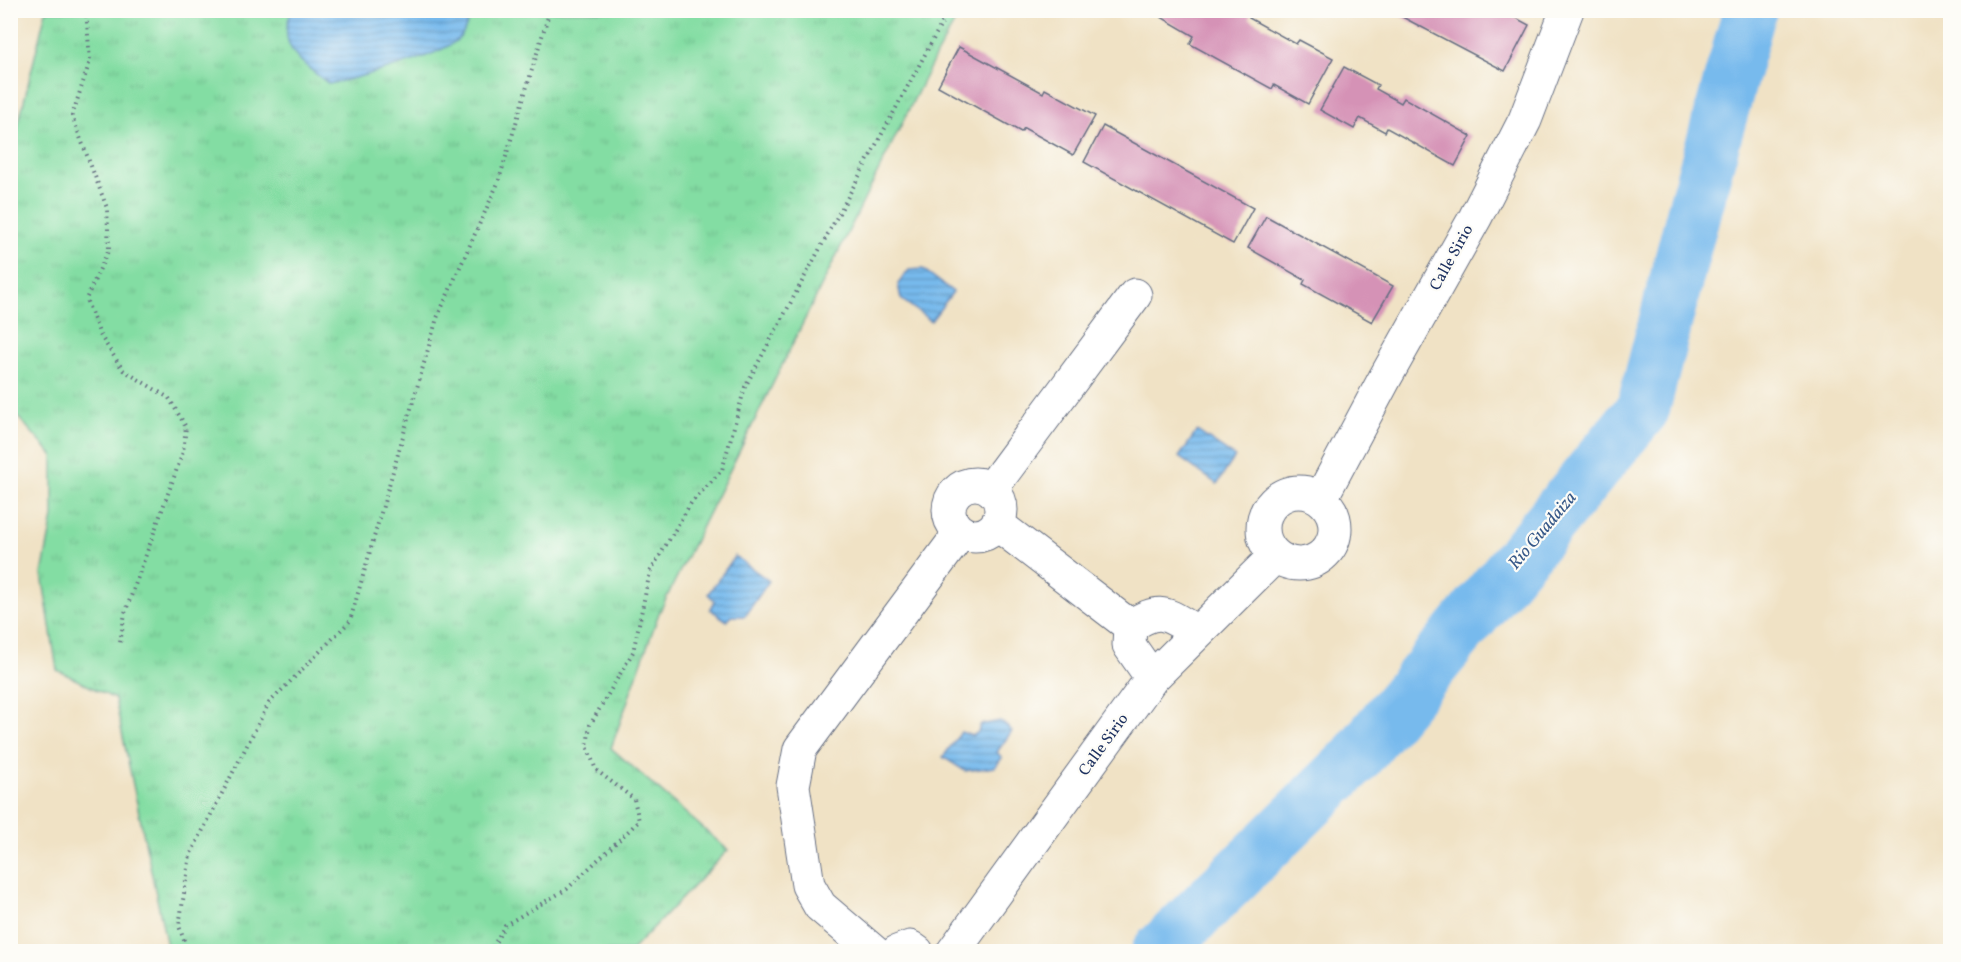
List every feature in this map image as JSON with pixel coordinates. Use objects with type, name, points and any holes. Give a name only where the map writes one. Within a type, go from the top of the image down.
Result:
[{"type":"street","name":"Calle Sirio","points":[[1321,498],[1384,378],[1475,218],[1520,129],[1567,10]]},
{"type":"street","points":[[991,489],[1135,296]]},
{"type":"street","points":[[978,483],[991,489],[999,499],[1001,512],[997,524],[990,531],[981,535],[970,536],[961,532],[951,521],[949,508],[953,494],[964,485],[978,483]]},
{"type":"street","points":[[1304,491],[1321,498],[1333,513],[1336,532],[1328,551],[1313,562],[1293,564],[1275,556],[1264,541],[1263,522],[1270,505],[1285,493],[1304,491]]},
{"type":"street","points":[[997,524],[1130,626]]},
{"type":"street","points":[[874,951],[820,906],[808,885],[793,786],[800,749],[961,532]]},
{"type":"street","name":"Calle Sirio","points":[[953,951],[1152,678],[1275,556]]},
{"type":"street","points":[[1130,626],[1146,616],[1162,613],[1197,632]]},
{"type":"street","points":[[1130,626],[1129,645],[1152,678]]},
{"type":"street","points":[[897,951],[910,947],[917,951]]},
{"type":"path","points":[[86,10],[90,61],[72,116],[107,208],[109,249],[86,299],[100,335],[123,370],[168,398],[186,427],[183,452],[125,613],[120,643]]},
{"type":"path","points":[[188,951],[179,926],[190,855],[269,703],[350,621],[437,318],[498,183],[550,10]]},
{"type":"path","points":[[490,951],[505,925],[567,889],[639,821],[634,799],[596,770],[587,746],[590,725],[633,652],[650,572],[691,503],[722,470],[746,387],[949,10]]},
{"type":"green space","points":[[46,11],[961,11],[935,57],[659,613],[611,748],[728,850],[631,951],[168,951],[115,699],[57,670],[42,574],[53,517],[53,456],[11,409],[11,154]]},
{"type":"water","points":[[292,10],[472,11],[461,36],[452,44],[400,65],[329,84],[294,53],[289,44],[287,23]]},
{"type":"water","points":[[923,269],[953,292],[931,321],[901,299],[898,284],[909,270]]},
{"type":"water","points":[[1197,431],[1235,457],[1217,484],[1179,457]]},
{"type":"water","points":[[735,556],[769,581],[745,616],[731,616],[727,621],[710,609],[715,601],[708,594]]},
{"type":"water","points":[[1000,721],[1012,731],[997,752],[1002,758],[995,767],[965,771],[943,757],[961,732],[972,736],[978,732],[980,725]]},
{"type":"building","points":[[1164,10],[1243,10],[1251,15],[1249,18],[1296,44],[1299,40],[1333,58],[1308,104],[1274,85],[1272,89],[1190,44],[1194,36],[1161,17]]},
{"type":"building","points":[[1389,10],[1501,10],[1529,25],[1505,71]]},
{"type":"building","points":[[959,47],[1043,93],[1045,89],[1095,116],[1073,155],[1024,128],[1021,132],[938,86]]},
{"type":"building","points":[[1344,67],[1378,85],[1376,89],[1401,103],[1404,98],[1471,136],[1455,166],[1387,128],[1385,132],[1360,118],[1354,129],[1320,110]]},
{"type":"building","points":[[1103,126],[1253,208],[1233,244],[1084,162]]},
{"type":"building","points":[[1266,216],[1393,286],[1372,322],[1303,284],[1305,280],[1248,248]]},
{"type":"waterway","name":"Rio Guadaiza","points":[[1158,952],[1354,760],[1643,409],[1696,203],[1750,10]]}]
